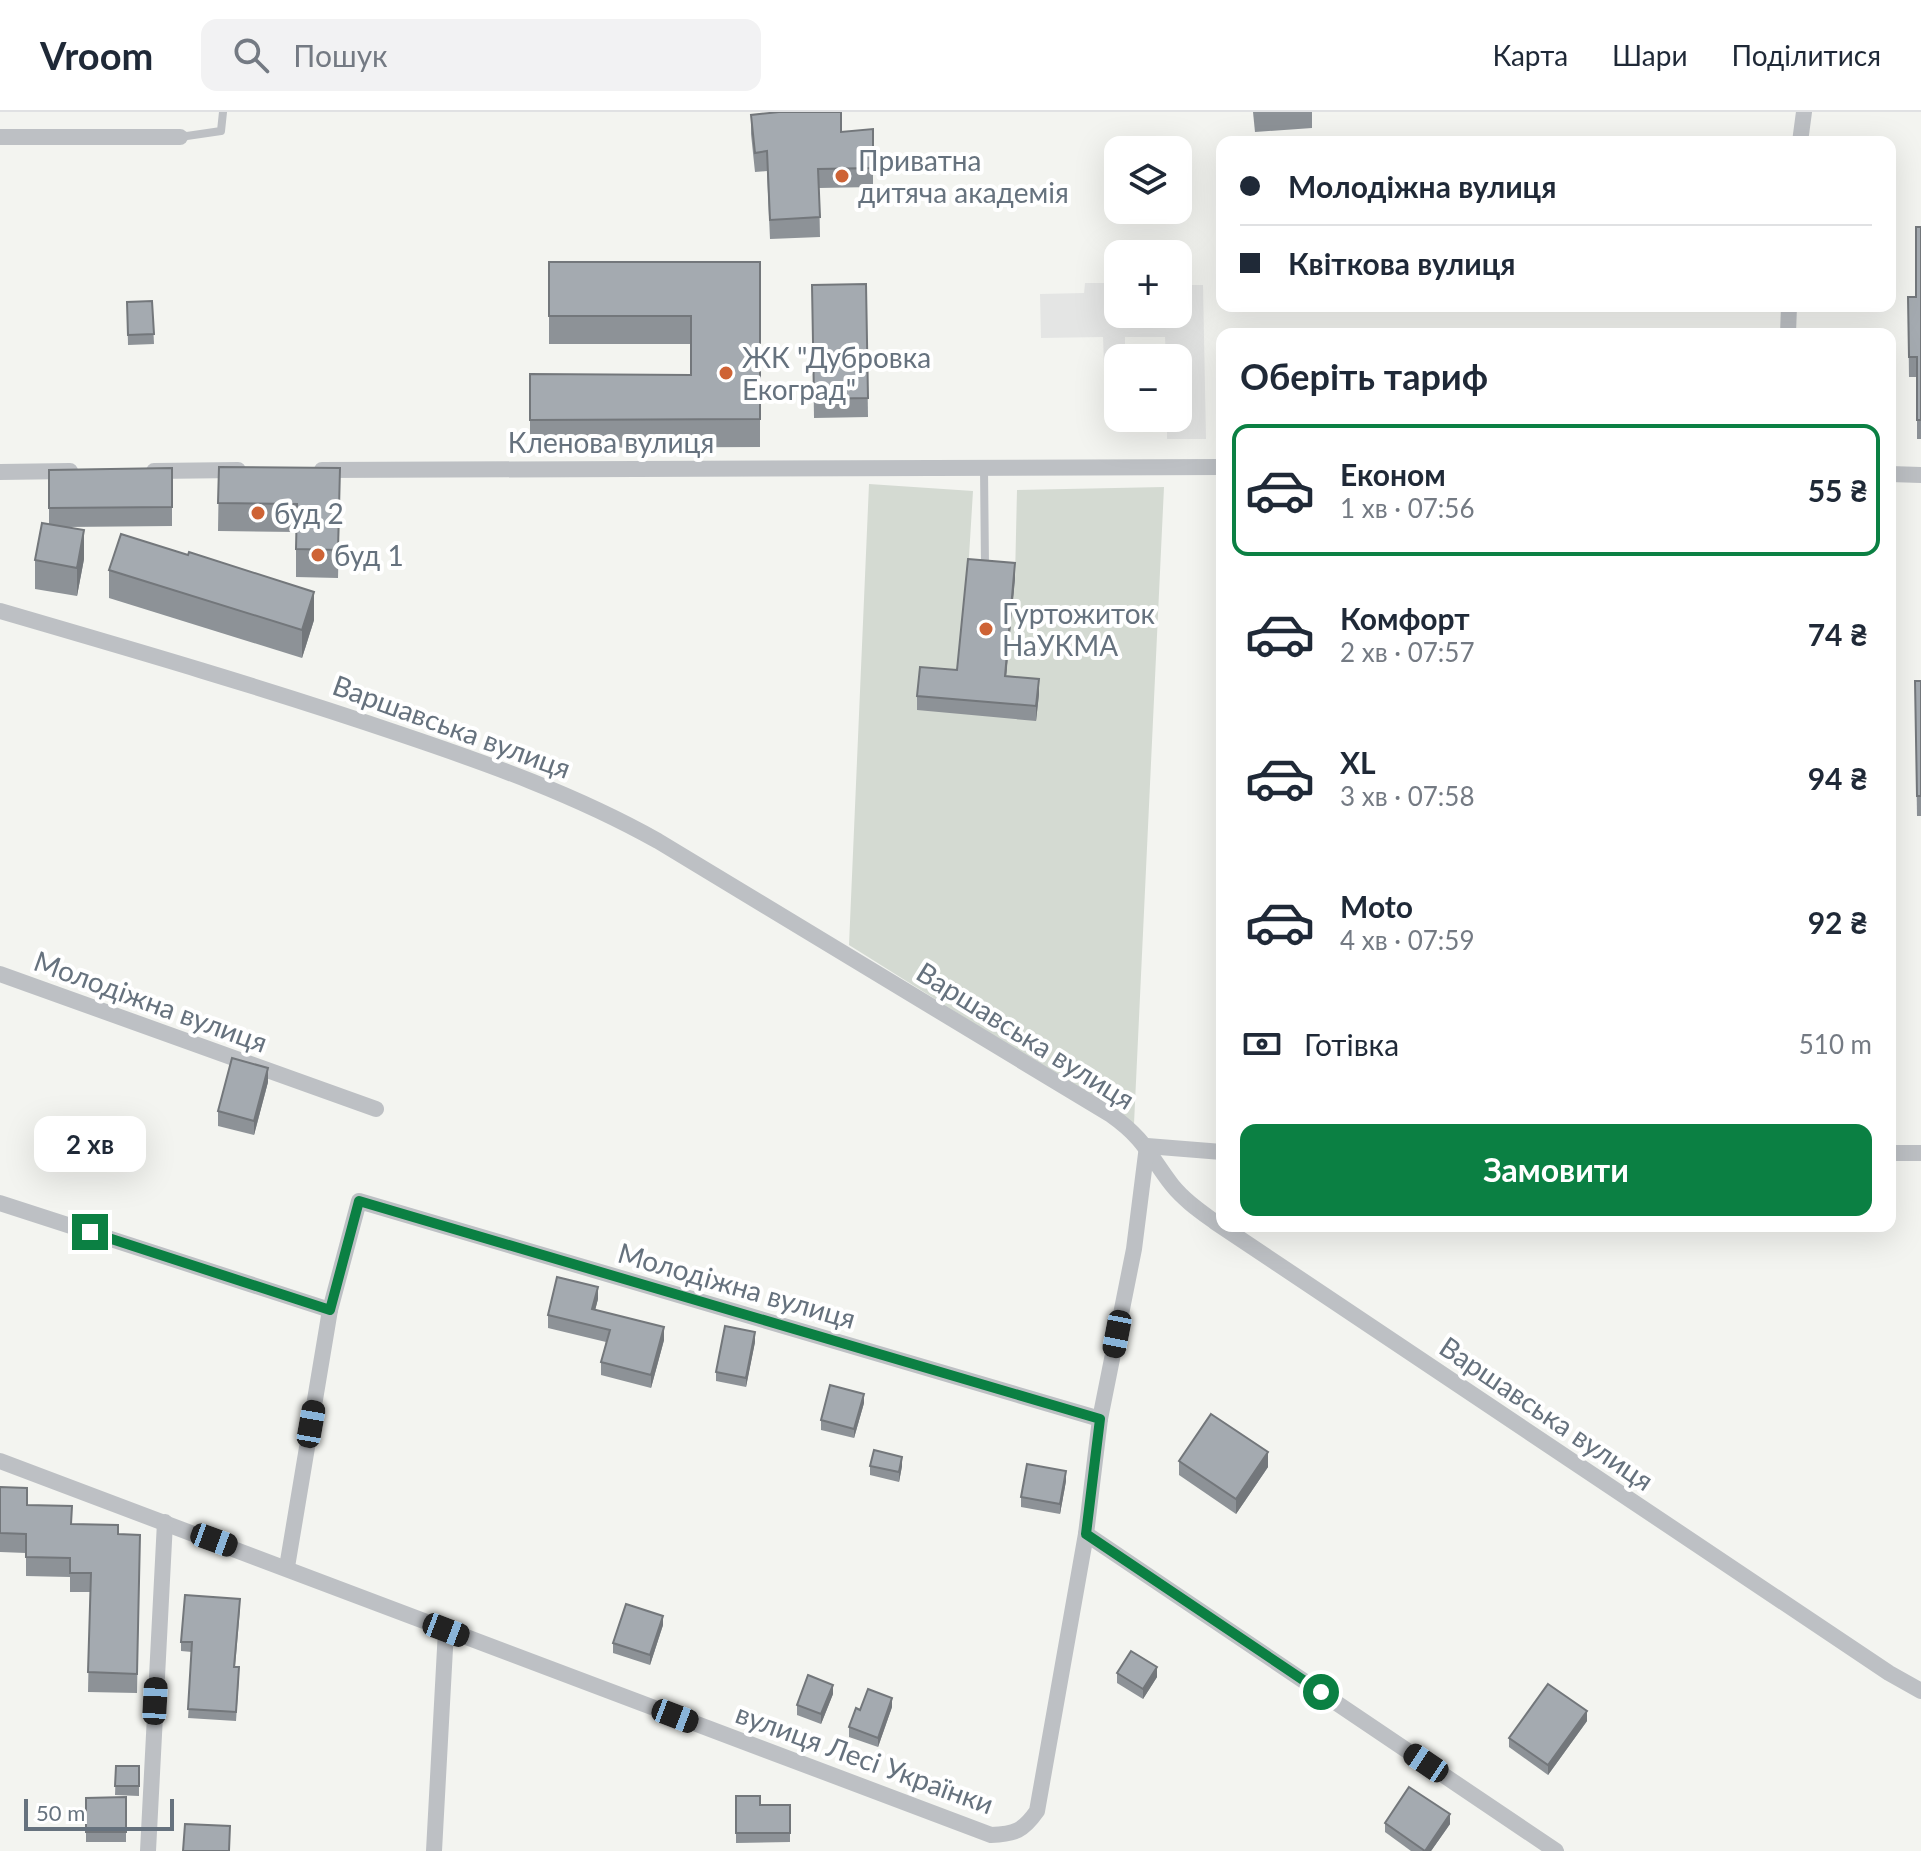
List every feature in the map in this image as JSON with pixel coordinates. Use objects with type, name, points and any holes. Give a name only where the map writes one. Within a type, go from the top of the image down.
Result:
[{"type":"street","points":[[1801,136],[1804,112]]},
{"type":"street","points":[[0,137],[180,137]]},
{"type":"street","name":"Кленова вулиця","points":[[301,470],[1216,467]]},
{"type":"street","points":[[143,471],[254,470]]},
{"type":"street","points":[[0,472],[79,471]]},
{"type":"street","points":[[1896,474],[1921,475]]},
{"type":"street","name":"Варшавська вулиця","points":[[0,611],[294,697],[585,802],[658,841],[1099,1107],[1147,1146],[1173,1186],[1216,1223]]},
{"type":"street","name":"Молодіжна вулиця","points":[[0,974],[376,1109]]},
{"type":"street","points":[[1216,1152],[1147,1146],[1134,1249],[1100,1419],[1086,1534],[1556,1851]]},
{"type":"street","points":[[1896,1153],[1921,1153]]},
{"type":"street","name":"Молодіжна вулиця","points":[[330,1310],[359,1201],[1100,1419]]},
{"type":"street","points":[[0,1203],[330,1310],[287,1567]]},
{"type":"street","name":"Варшавська вулиця","points":[[1230,1232],[1889,1673],[1921,1691]]},
{"type":"street","name":"вулиця Лесі Українки","points":[[0,1461],[991,1835],[1009,1834],[1026,1827],[1037,1811],[1086,1534]]},
{"type":"street","points":[[148,1851],[165,1522]]},
{"type":"street","points":[[434,1851],[446,1630]]},
{"type":"lane","points":[[180,137],[221,131],[223,112]]},
{"type":"lane","points":[[984,467],[985,566]]},
{"type":"shaded area","points":[[1085,283],[1104,283],[1104,328],[1192,328],[1192,285],[1203,285],[1206,439],[1167,439],[1167,432],[1192,432],[1192,344],[1165,344],[1165,337],[1125,337],[1125,344],[1104,344],[1104,366],[1103,337],[1041,338],[1040,294],[1084,293]]},
{"type":"shaded area","points":[[869,484],[973,491],[968,573],[1005,690],[1015,578],[1017,490],[1164,487],[1134,1124],[849,945]]},
{"type":"building","name":"Приватна дитяча академiя","points":[[841,112],[841,132],[873,129],[873,168],[818,169],[820,217],[770,220],[767,151],[755,153],[751,115]]},
{"type":"building","points":[[1916,227],[1921,227],[1921,420],[1917,420],[1917,357],[1909,357],[1908,297],[1916,297]]},
{"type":"building","points":[[549,262],[760,262],[760,419],[530,420],[530,374],[691,375],[691,316],[549,316]]},
{"type":"building","points":[[866,284],[868,398],[814,399],[812,285]]},
{"type":"building","points":[[152,301],[154,334],[128,335],[127,302]]},
{"type":"building","points":[[219,467],[340,468],[338,550],[296,549],[297,504],[218,503]]},
{"type":"building","points":[[172,468],[172,507],[49,508],[49,470]]},
{"type":"building","points":[[42,523],[84,530],[77,568],[35,560]]},
{"type":"building","points":[[121,534],[314,592],[302,630],[109,570]]},
{"type":"building","name":"Гуртожиток НаУКМА","points":[[968,559],[1015,563],[1005,676],[1039,679],[1036,706],[917,696],[920,667],[957,670]]},
{"type":"building","points":[[1915,681],[1921,681],[1921,796],[1917,796]]},
{"type":"building","points":[[232,1058],[268,1068],[254,1121],[218,1111]]},
{"type":"building","points":[[557,1277],[598,1287],[592,1309],[664,1327],[651,1375],[601,1362],[610,1330],[548,1315]]},
{"type":"building","points":[[725,1326],[755,1332],[746,1378],[716,1372]]},
{"type":"building","points":[[830,1385],[864,1394],[854,1429],[821,1420]]},
{"type":"building","points":[[1211,1414],[1268,1452],[1236,1499],[1179,1461]]},
{"type":"building","points":[[874,1450],[902,1457],[899,1472],[870,1466]]},
{"type":"building","points":[[1027,1464],[1066,1471],[1060,1504],[1021,1497]]},
{"type":"building","points":[[0,1487],[27,1488],[27,1505],[72,1506],[71,1524],[118,1525],[118,1534],[140,1535],[137,1674],[88,1672],[91,1573],[70,1573],[70,1558],[26,1557],[26,1534],[0,1533]]},
{"type":"building","points":[[185,1595],[240,1599],[234,1667],[239,1667],[236,1712],[188,1709],[192,1642],[181,1642]]},
{"type":"building","points":[[626,1604],[663,1616],[650,1655],[613,1643]]},
{"type":"building","points":[[1131,1651],[1157,1667],[1143,1689],[1117,1673]]},
{"type":"building","points":[[808,1675],[833,1685],[821,1714],[797,1705]]},
{"type":"building","points":[[1548,1684],[1587,1711],[1548,1765],[1509,1738]]},
{"type":"building","points":[[868,1689],[892,1698],[878,1738],[849,1727]]},
{"type":"building","points":[[116,1766],[139,1766],[139,1786],[115,1786]]},
{"type":"building","points":[[1409,1787],[1450,1814],[1425,1851],[1385,1823]]},
{"type":"building","points":[[736,1796],[760,1796],[760,1805],[790,1805],[790,1833],[736,1833]]},
{"type":"building","points":[[126,1797],[126,1832],[86,1832],[86,1798]]},
{"type":"building","points":[[185,1824],[230,1826],[229,1851],[183,1851]]},
{"type":"place","name":"Приватна дитяча академiя","points":[[842,176]]},
{"type":"place","name":"ЖК \"Дубровка Екоград\"","points":[[726,373]]},
{"type":"place","name":"буд 2","points":[[258,513]]},
{"type":"place","name":"буд 1","points":[[318,555]]},
{"type":"place","name":"Гуртожиток НаУКМА","points":[[986,629]]},
{"type":"route","points":[[90,1232],[330,1310],[359,1201],[1100,1419],[1086,1534],[1321,1692]]}]
